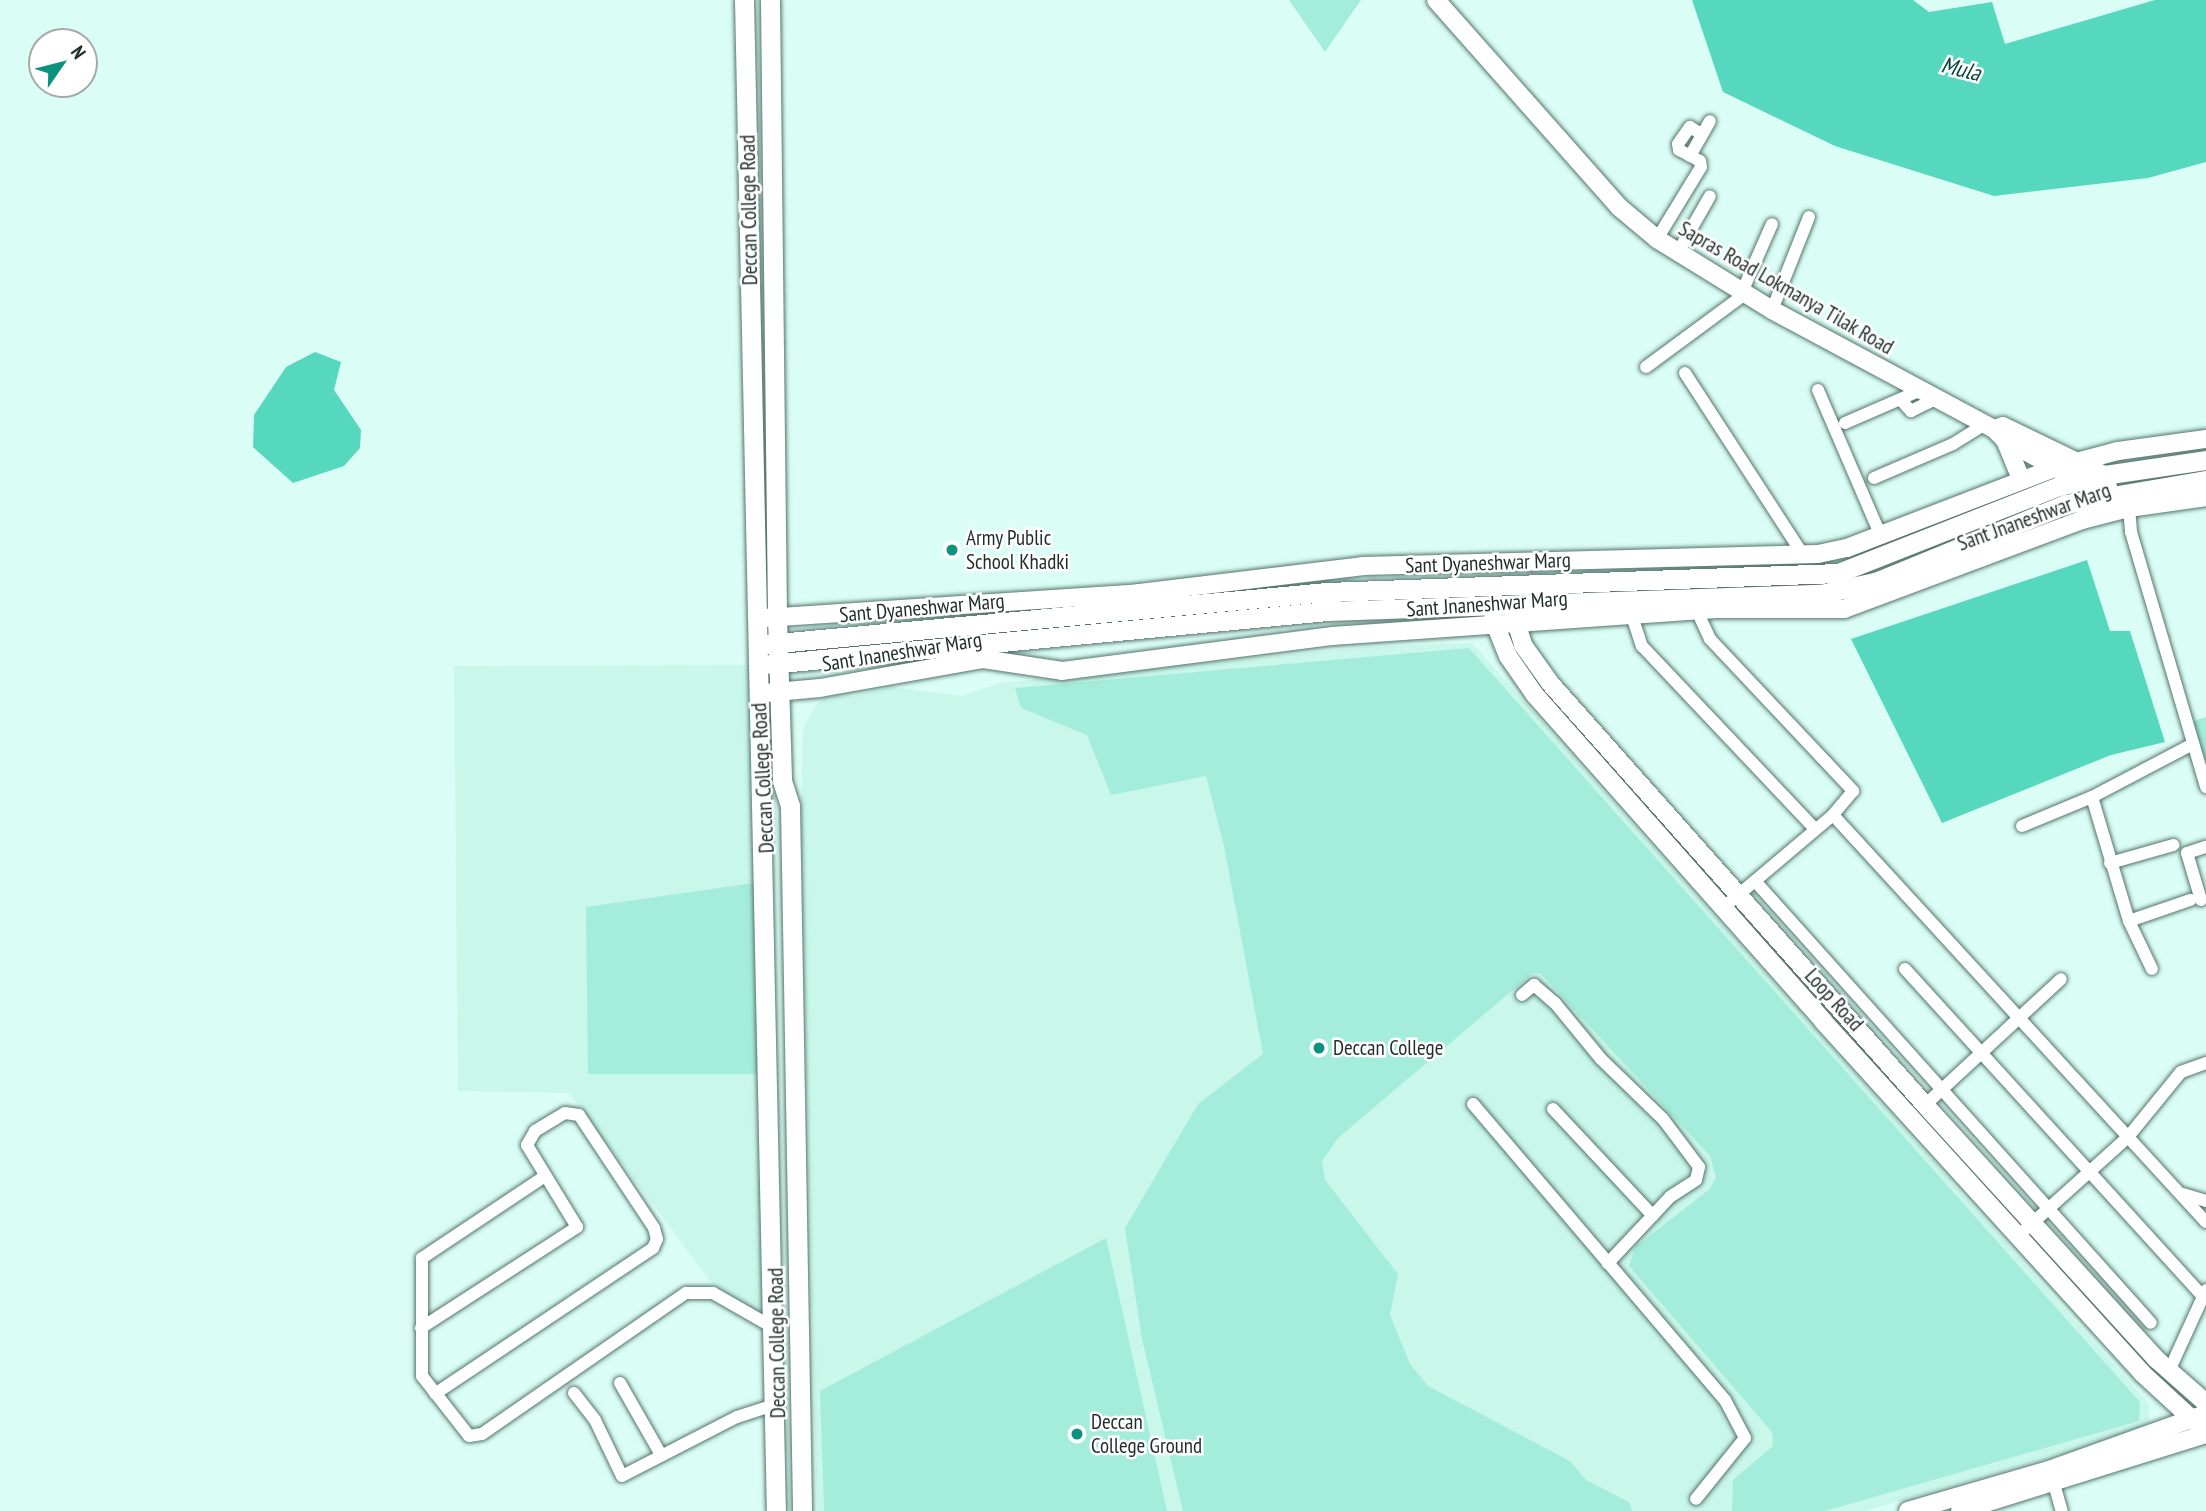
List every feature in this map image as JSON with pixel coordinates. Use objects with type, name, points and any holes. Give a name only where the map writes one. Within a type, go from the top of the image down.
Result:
[{"type":"main road","name":"Deccan College Road","points":[[744,0],[755,618],[764,807],[776,1511]]},
{"type":"main road","name":"Deccan College Road","points":[[769,0],[777,618],[782,781],[790,806],[802,1511]]},
{"type":"main road","name":"Sant Dyaneshwar Marg","points":[[1512,595],[1842,592],[2110,500],[2206,460]]},
{"type":"main road","name":"Sant Dyaneshwar Marg","points":[[756,654],[780,664],[1011,652],[1328,611],[1492,596],[1838,573],[2079,471],[2110,500]]},
{"type":"main road","name":"Sant Dyaneshwar Marg","points":[[2110,500],[2206,480]]},
{"type":"main road","name":"Sant Dyaneshwar Marg","points":[[756,654],[779,643],[1327,592],[1492,596]]},
{"type":"street","name":"Sapras Road Lokmanya Tilak Road","points":[[1436,0],[1619,207],[1657,239],[1772,310],[1995,431],[2054,468],[2079,471]]},
{"type":"street","points":[[1657,239],[1701,167],[1700,161],[1690,156],[1678,144],[1690,127],[1701,134],[1710,121]]},
{"type":"street","points":[[1678,252],[1710,196]]},
{"type":"street","points":[[1772,310],[1809,217]]},
{"type":"street","points":[[1646,367],[1743,293],[1772,224]]},
{"type":"street","points":[[1685,373],[1803,555]]},
{"type":"street","points":[[1818,390],[1880,534]]},
{"type":"street","points":[[1845,423],[1919,391]]},
{"type":"street","points":[[1901,400],[1911,411],[1936,399]]},
{"type":"street","name":"Sapras Road Lokmanya Tilak Road","points":[[1995,431],[2003,426],[2079,471]]},
{"type":"street","points":[[1874,478],[1953,444],[1995,431],[2021,479]]},
{"type":"street","name":"Sant Jnaneshwar Marg","points":[[2079,471],[2118,452],[2206,439]]},
{"type":"street","name":"Sant Jnaneshwar Marg","points":[[755,618],[1138,593],[1325,568],[1833,552],[2054,468]]},
{"type":"street","name":"Sant Jnaneshwar Marg","points":[[758,693],[983,659],[1011,652],[1062,671],[1332,636],[1514,626],[1696,611],[1823,611],[1862,606],[2110,500],[2206,497]]},
{"type":"street","points":[[2110,500],[2132,532],[2206,787]]},
{"type":"street","name":"Loop Road","points":[[1510,562],[1514,626],[1550,683],[2032,1224],[2169,1371],[2206,1404]]},
{"type":"street","name":"Loop Road","points":[[1491,563],[1494,627],[1507,656],[1535,695],[2142,1373],[2203,1425]]},
{"type":"street","points":[[1696,611],[1710,639],[1851,785],[1851,797],[1833,815],[1723,908]]},
{"type":"street","points":[[1633,616],[1642,646],[1815,829]]},
{"type":"street","points":[[2022,826],[2092,797],[2193,744]]},
{"type":"street","points":[[2092,797],[2129,921],[2152,969]]},
{"type":"street","points":[[1833,815],[2206,1222]]},
{"type":"street","points":[[2110,863],[2173,845]]},
{"type":"street","points":[[2129,921],[2195,900],[2187,853],[2206,847]]},
{"type":"street","points":[[1755,881],[1940,1091],[2151,1323]]},
{"type":"street","points":[[1905,969],[2088,1173],[2204,1293],[2169,1371]]},
{"type":"street","points":[[1925,1105],[2062,979]]},
{"type":"street","points":[[1522,995],[1534,985],[1555,1003],[1601,1059],[1663,1119],[1699,1167],[1696,1180],[1653,1216],[1608,1264]]},
{"type":"street","points":[[2018,1236],[2128,1137],[2181,1072],[2206,1063]]},
{"type":"street","points":[[1473,1104],[1725,1400],[1745,1438],[1696,1499]]},
{"type":"street","points":[[1553,1110],[1653,1216]]},
{"type":"street","points":[[421,1328],[577,1227],[577,1219],[545,1176],[527,1145],[529,1138],[572,1111],[579,1115],[654,1228],[657,1239],[653,1248],[435,1394]]},
{"type":"street","points":[[545,1176],[422,1258],[422,1376],[463,1432],[482,1434],[687,1293],[713,1293],[774,1328]]},
{"type":"street","points":[[2180,1194],[2206,1201]]},
{"type":"street","points":[[620,1383],[661,1455]]},
{"type":"street","points":[[574,1393],[595,1420],[622,1476],[737,1417],[775,1405]]},
{"type":"street","points":[[1960,1511],[2203,1425]]},
{"type":"street","points":[[1908,1511],[2052,1477]]},
{"type":"street","points":[[2052,1477],[2062,1511]]},
{"type":"shaded area","points":[[1289,0],[1361,0],[1325,52]]},
{"type":"shaded area","name":"Deccan College","points":[[1472,643],[2149,1404],[2149,1423],[2077,1450],[1865,1511],[817,1511],[801,816],[803,728],[816,705],[828,695],[853,696],[891,687],[962,696],[1000,683],[1366,647]]},
{"type":"shaded area","points":[[1469,648],[2140,1402],[2139,1421],[1825,1511],[1732,1511],[1733,1480],[1773,1446],[1772,1432],[1629,1266],[1635,1247],[1710,1189],[1716,1177],[1710,1156],[1541,974],[1533,973],[1338,1138],[1322,1161],[1325,1180],[1398,1274],[1390,1315],[1410,1364],[1428,1386],[1570,1461],[1586,1480],[1629,1502],[1632,1511],[1183,1511],[1142,1339],[1125,1228],[1198,1104],[1263,1054],[1224,846],[1206,776],[1111,795],[1087,735],[1021,708],[1015,688]]},
{"type":"shaded area","points":[[750,665],[763,1316],[712,1283],[569,1093],[458,1091],[454,666]]},
{"type":"shaded area","points":[[2206,717],[2206,787],[2187,723]]},
{"type":"shaded area","points":[[754,883],[758,1074],[588,1074],[586,907]]},
{"type":"shaded area","points":[[1106,1238],[1167,1511],[824,1511],[820,1391]]},
{"type":"water","name":"Mula","points":[[1692,0],[1913,0],[1929,12],[1992,2],[2005,44],[2155,0],[2206,0],[2206,162],[2148,178],[1994,196],[1835,146],[1723,92]]},
{"type":"water","points":[[315,352],[341,362],[334,390],[361,430],[360,448],[344,466],[293,483],[253,447],[254,415],[286,367]]},
{"type":"water","points":[[2087,560],[2110,631],[2130,631],[2165,742],[2111,755],[1942,823],[1851,639]]},
{"type":"place","name":"Army Public School Khadki","points":[[952,550]]},
{"type":"place","name":"Deccan College","points":[[1319,1048]]},
{"type":"place","name":"Deccan College Ground","points":[[1077,1434]]}]
